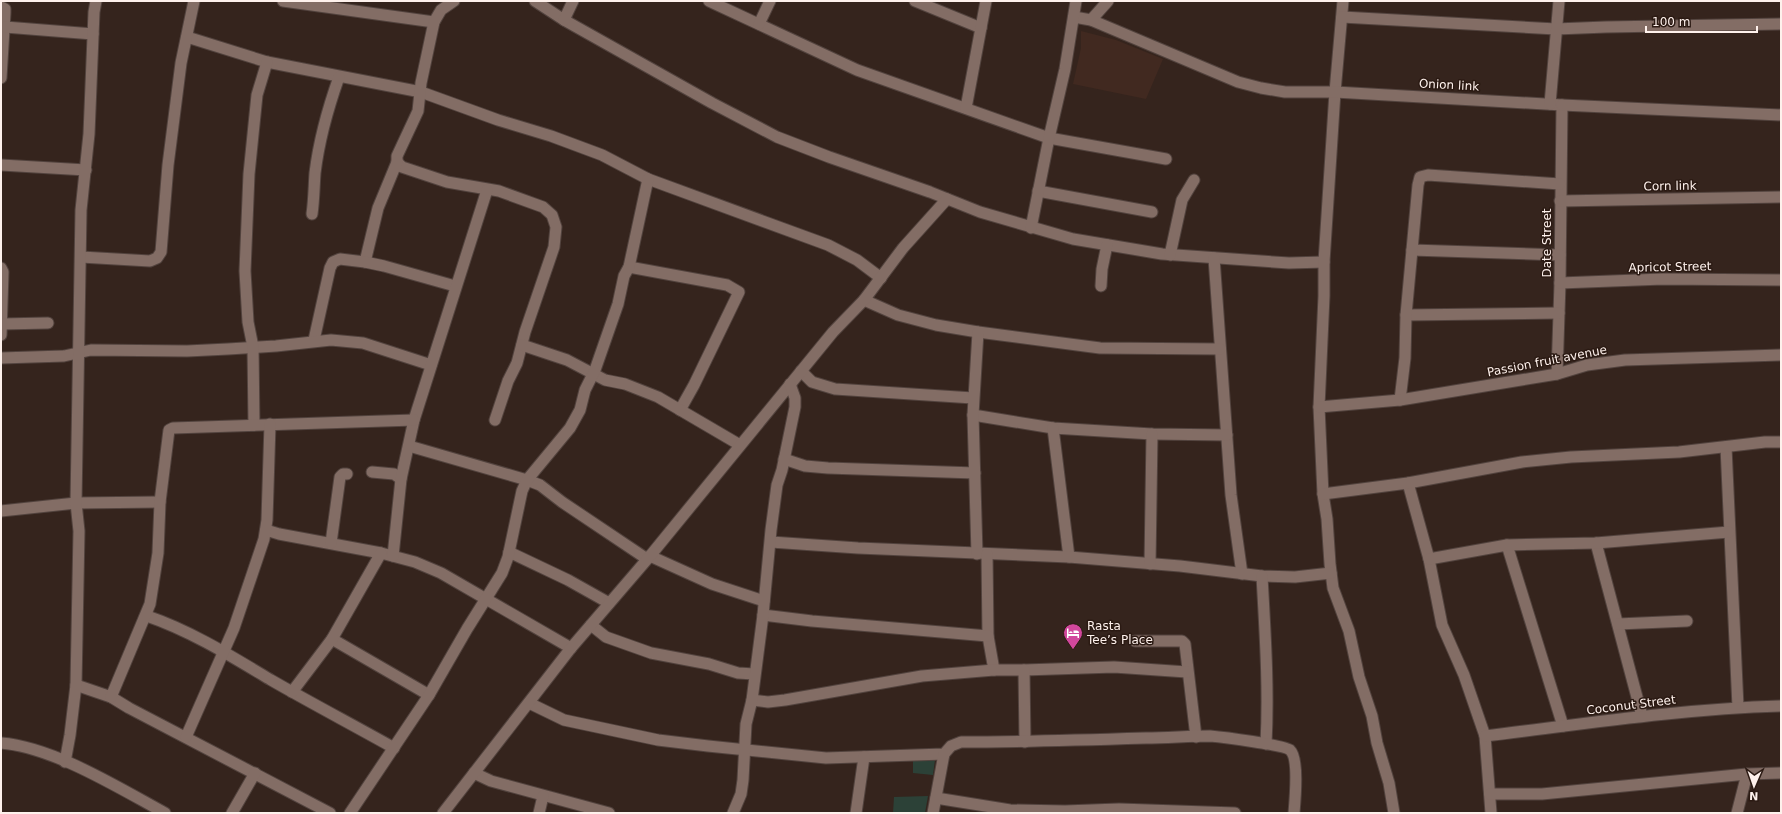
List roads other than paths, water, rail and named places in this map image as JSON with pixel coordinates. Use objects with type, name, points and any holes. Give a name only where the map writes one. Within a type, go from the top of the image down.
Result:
[{"type":"street","points":[[65,762],[76,685],[79,531],[76,503],[81,210],[86,170],[94,12],[96,1]]},
{"type":"street","points":[[81,257],[150,261],[157,258],[161,252],[168,165],[181,63],[194,1]]},
{"type":"street","points":[[283,1],[316,3],[434,22]]},
{"type":"street","points":[[365,262],[378,208],[397,162],[397,156],[418,111],[420,92],[434,22],[442,10],[454,1]]},
{"type":"street","points":[[534,1],[564,20],[777,138],[930,192],[980,212],[1073,239],[1170,255],[1289,263],[1324,262]]},
{"type":"street","points":[[564,20],[573,1]]},
{"type":"street","points":[[709,1],[857,70],[1049,138],[1166,159]]},
{"type":"street","points":[[759,24],[770,1]]},
{"type":"street","points":[[915,1],[981,28]]},
{"type":"street","points":[[966,108],[986,1]]},
{"type":"street","points":[[1031,228],[1049,138],[1065,69],[1076,1]]},
{"type":"street","points":[[1092,20],[1108,1]]},
{"type":"street","points":[[1343,1],[1335,92],[1324,262],[1319,407],[1323,494],[1327,519],[1333,588],[1349,631],[1359,677],[1372,716],[1377,743],[1389,783],[1394,813]]},
{"type":"street","points":[[1550,104],[1559,1]]},
{"type":"street","points":[[1,7],[5,9],[1,78]]},
{"type":"street","name":"Onion link","points":[[1074,17],[1092,20],[1238,82],[1285,92],[1335,92],[1550,104],[1562,109],[1781,115]]},
{"type":"street","points":[[1342,18],[1556,30],[1606,27],[1781,24]]},
{"type":"street","points":[[5,27],[93,34]]},
{"type":"street","points":[[187,37],[267,62],[305,68],[339,77],[420,92],[498,120],[551,136],[602,155],[648,179],[828,245],[857,260],[880,278]]},
{"type":"street","points":[[254,425],[253,347],[248,322],[245,272],[249,181],[257,95],[267,62]]},
{"type":"street","points":[[312,214],[315,173],[329,106],[339,77]]},
{"type":"street","name":"Date Street","points":[[1557,374],[1560,283],[1562,109]]},
{"type":"street","points":[[397,162],[402,167],[447,182],[499,191],[543,207],[552,215],[556,227],[554,248],[525,332],[522,346],[495,420]]},
{"type":"street","points":[[1,165],[86,170]]},
{"type":"street","points":[[1400,400],[1405,358],[1406,315],[1420,177],[1428,174],[1560,184]]},
{"type":"street","points":[[350,813],[429,695],[467,629],[502,573],[509,552],[522,491],[527,480],[570,428],[580,410],[585,390],[618,304],[624,276],[629,267],[648,179]]},
{"type":"street","points":[[1170,255],[1182,200],[1194,180]]},
{"type":"street","points":[[393,556],[401,479],[414,420],[455,286],[487,190]]},
{"type":"street","points":[[1038,191],[1152,212]]},
{"type":"street","name":"Corn link","points":[[1560,201],[1781,197]]},
{"type":"street","points":[[442,813],[571,648],[649,557],[833,332],[864,300],[903,248],[947,199]]},
{"type":"street","points":[[1101,286],[1102,269],[1107,245]]},
{"type":"street","points":[[1412,250],[1560,255]]},
{"type":"street","points":[[1214,258],[1231,495],[1242,574]]},
{"type":"street","points":[[314,340],[330,268],[333,262],[340,259],[384,266],[455,286]]},
{"type":"street","points":[[629,267],[727,285],[739,292],[694,385],[680,410]]},
{"type":"street","points":[[1,268],[3,272],[1,335]]},
{"type":"street","name":"Apricot Street","points":[[1560,283],[1664,280],[1781,280]]},
{"type":"street","points":[[864,300],[898,315],[936,325],[978,332],[1100,348],[1220,349]]},
{"type":"street","points":[[1406,315],[1559,313]]},
{"type":"street","points":[[1,324],[48,323]]},
{"type":"street","points":[[978,332],[973,398],[975,473],[988,636],[994,670]]},
{"type":"street","points":[[1,358],[49,357],[91,350],[109,349],[186,351],[291,344],[314,340],[331,340],[363,343],[431,365]]},
{"type":"street","points":[[522,346],[567,360],[605,380],[625,384],[658,397],[680,410],[687,412],[740,445]]},
{"type":"street","name":"Passion fruit avenue","points":[[1319,407],[1400,400],[1557,374],[1587,365],[1625,360],[1781,355]]},
{"type":"street","points":[[801,372],[812,382],[835,389],[973,398]]},
{"type":"street","points":[[733,813],[741,794],[746,749],[746,724],[752,700],[777,485],[784,459],[795,402],[790,384]]},
{"type":"street","points":[[973,415],[1053,428],[1152,434],[1227,435]]},
{"type":"street","points":[[111,697],[147,616],[155,584],[160,502],[169,430],[173,428],[270,424],[414,420]]},
{"type":"street","points":[[186,736],[223,652],[252,578],[266,530],[270,424]]},
{"type":"street","points":[[1053,428],[1069,557]]},
{"type":"street","points":[[1150,564],[1152,434]]},
{"type":"street","points":[[1323,494],[1408,483],[1522,462],[1571,457],[1679,452],[1766,442],[1781,442]]},
{"type":"street","points":[[409,446],[527,480],[540,486],[562,502],[649,557],[712,584],[764,601]]},
{"type":"street","points":[[1726,447],[1738,707]]},
{"type":"street","points":[[784,459],[805,466],[828,468],[975,473]]},
{"type":"street","points":[[372,472],[394,474],[401,479]]},
{"type":"street","points":[[331,543],[340,477],[343,474],[347,474]]},
{"type":"street","points":[[1408,483],[1429,559],[1442,625],[1464,675],[1485,736],[1492,813]]},
{"type":"street","points":[[1,511],[76,503],[160,502]]},
{"type":"street","points":[[266,530],[279,534],[381,553],[415,562],[441,574],[571,648]]},
{"type":"street","points":[[1429,559],[1464,554],[1507,545],[1596,543],[1729,532]]},
{"type":"street","points":[[771,542],[982,554],[1069,557],[1180,566],[1262,576],[1295,577],[1331,573]]},
{"type":"street","points":[[1596,543],[1642,716]]},
{"type":"street","points":[[1507,545],[1563,726]]},
{"type":"street","points":[[509,552],[568,580],[609,603]]},
{"type":"street","points":[[292,692],[332,639],[381,553]]},
{"type":"street","points":[[1262,576],[1267,658],[1266,744]]},
{"type":"street","points":[[763,615],[812,621],[988,636]]},
{"type":"street","points":[[147,616],[181,629],[394,748]]},
{"type":"street","points":[[1618,624],[1687,621]]},
{"type":"street","points":[[591,625],[606,637],[651,653],[710,664],[738,673],[754,674]]},
{"type":"street","points":[[332,639],[429,695]]},
{"type":"street","points":[[1135,641],[1182,641],[1185,644],[1187,672],[1196,737]]},
{"type":"street","points":[[752,700],[768,702],[785,700],[922,676],[994,670],[1114,668],[1187,672]]},
{"type":"street","points":[[1024,670],[1026,742]]},
{"type":"street","points":[[76,685],[111,697],[129,708],[186,736],[330,813]]},
{"type":"street","points":[[529,703],[564,720],[658,740],[826,758],[944,754]]},
{"type":"street","name":"Coconut Street","points":[[1485,736],[1642,716],[1738,707],[1781,706]]},
{"type":"street","points":[[933,813],[944,754],[951,746],[961,742],[1026,742],[1211,736],[1286,747],[1291,750],[1294,757],[1294,813]]},
{"type":"street","points":[[1,743],[38,750],[111,784],[165,813]]},
{"type":"street","points":[[856,813],[864,757]]},
{"type":"street","points":[[232,813],[255,773]]},
{"type":"street","points":[[474,773],[491,781],[609,813]]},
{"type":"street","points":[[1490,794],[1542,794],[1747,774],[1781,773]]},
{"type":"street","points":[[1737,813],[1747,774]]},
{"type":"street","points":[[539,813],[543,796]]},
{"type":"street","points":[[936,798],[1010,810],[1065,811],[1119,809],[1235,813]]},
{"type":"place","name":"Rasta Tee’s Place","points":[[1073,650]]}]
